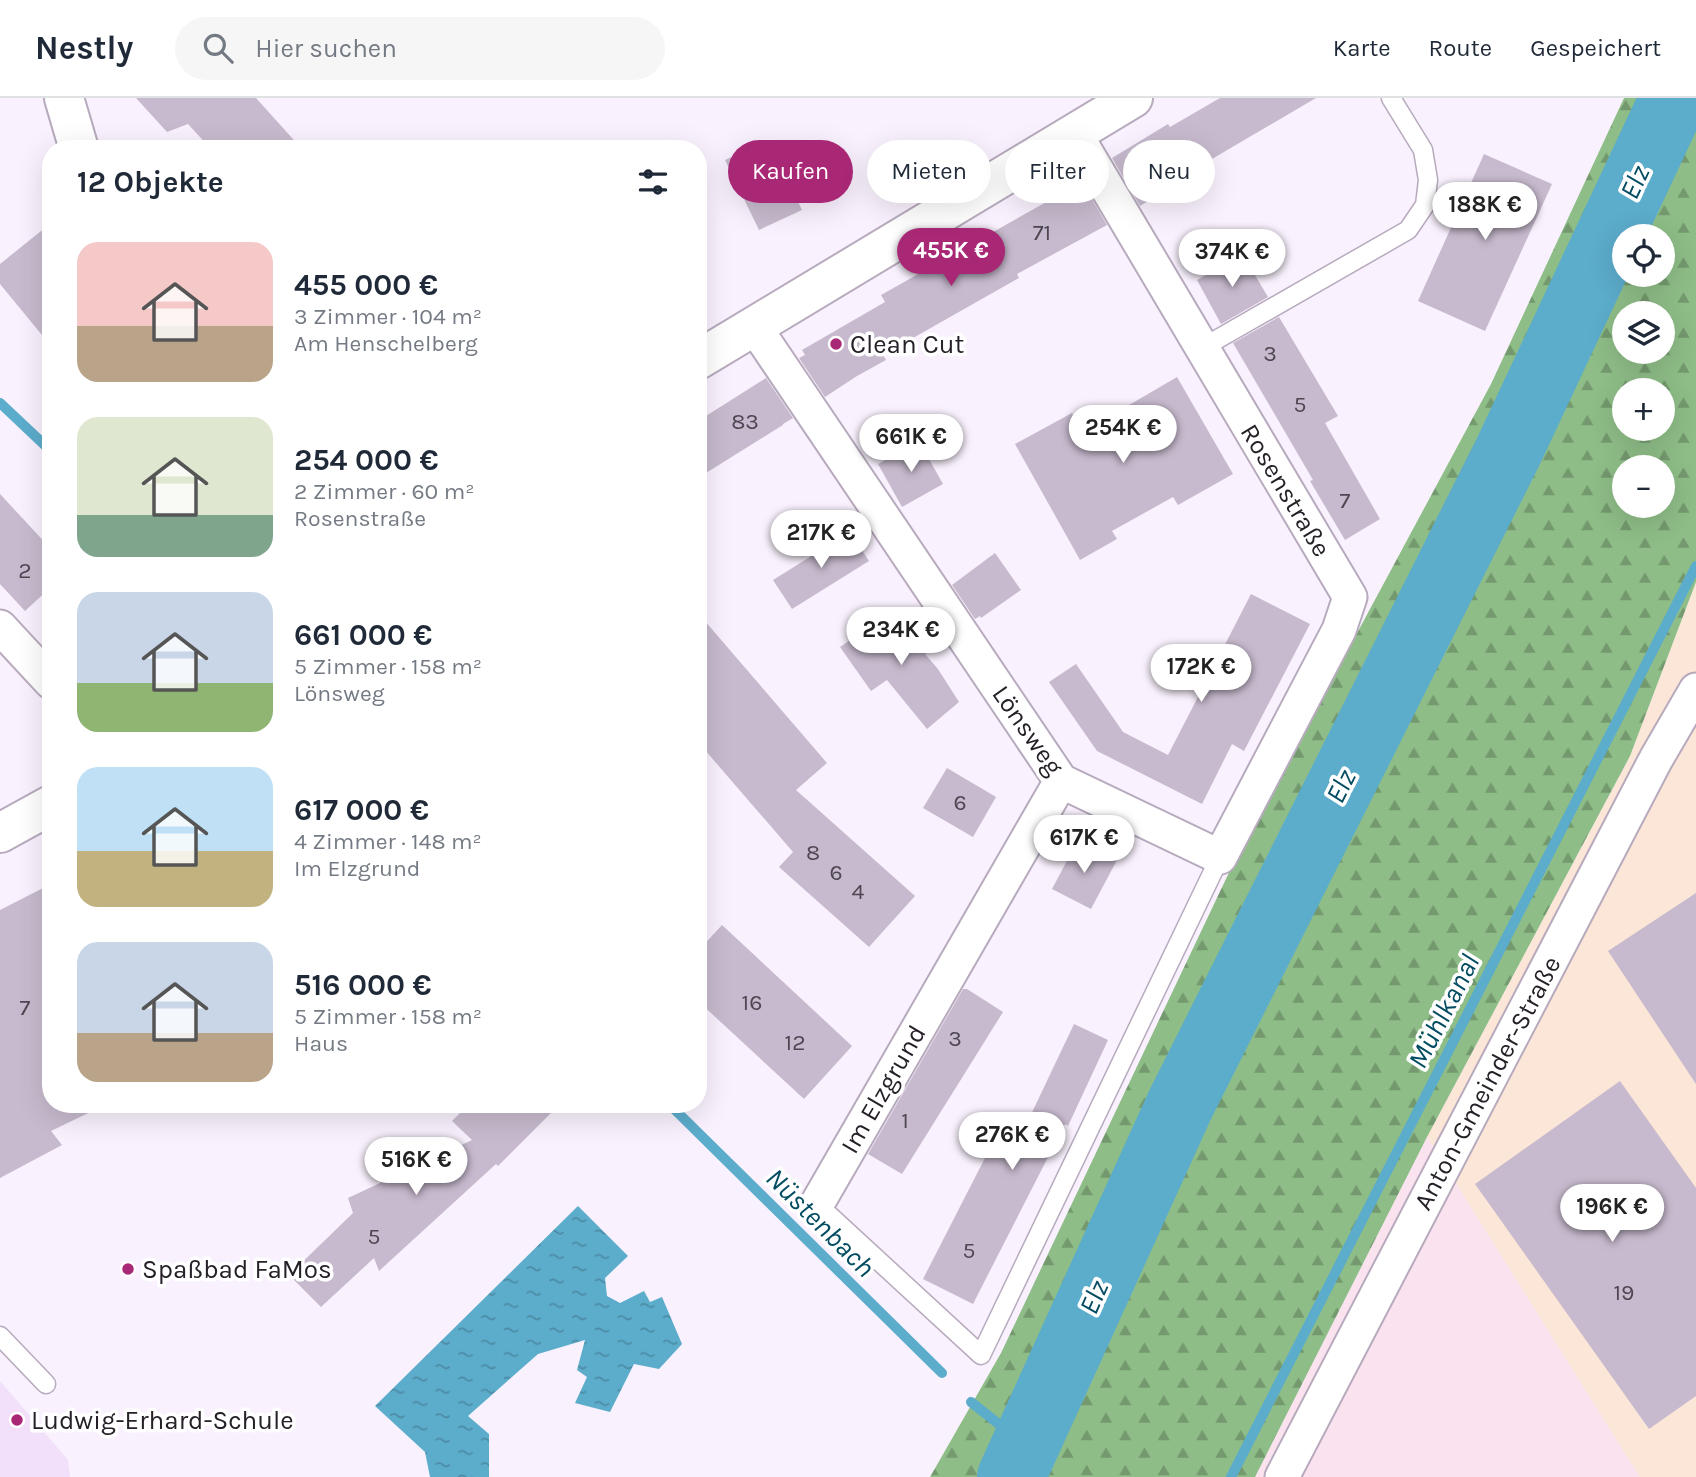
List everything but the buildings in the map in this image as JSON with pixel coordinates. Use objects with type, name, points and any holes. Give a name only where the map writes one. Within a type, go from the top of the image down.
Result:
[{"type":"main road","points":[[64,98],[76,140]]},
{"type":"main road","points":[[707,355],[1133,98]]},
{"type":"main road","points":[[0,833],[42,810]]},
{"type":"street","name":"Rosenstraße","points":[[1074,132],[1350,597],[1339,629],[1220,857]]},
{"type":"street","name":"Lönsweg","points":[[754,326],[1061,782],[1220,857]]},
{"type":"street","points":[[0,627],[42,672]]},
{"type":"street","name":"Anton-Gmeinder-Straße","points":[[1282,1477],[1656,759],[1696,690]]},
{"type":"street","name":"Im Elzgrund","points":[[817,1204],[1061,782]]},
{"type":"lane","points":[[1202,348],[1408,230],[1425,205],[1428,180],[1423,150],[1391,98]]},
{"type":"lane","name":"Im Elzgrund","points":[[817,1204],[982,1355],[1220,857]]},
{"type":"lane","points":[[0,1336],[46,1384]]},
{"type":"shaded area","points":[[1696,582],[1696,1477],[1640,1477],[1427,1137],[1630,756]]},
{"type":"shaded area","points":[[1427,1137],[1640,1477],[1255,1477]]},
{"type":"shaded area","name":"Ludwig-Erhard-Schule","points":[[0,1381],[68,1460],[70,1477],[0,1477]]},
{"type":"green space","points":[[1624,98],[1696,98],[1696,582],[1630,756],[1427,1137],[1255,1477],[930,1477],[1001,1353],[1234,862],[1491,384]]},
{"type":"water","points":[[578,1206],[628,1256],[605,1278],[607,1296],[620,1303],[644,1291],[650,1302],[662,1297],[682,1344],[659,1369],[634,1364],[610,1412],[575,1403],[587,1377],[577,1370],[585,1340],[538,1354],[468,1416],[489,1434],[489,1477],[430,1477],[425,1452],[375,1406]]},
{"type":"waterway","name":"Elz","points":[[1011,1477],[1180,1105],[1509,450],[1674,98]]},
{"type":"waterway","name":"Nüstenbach","points":[[0,403],[42,443]]},
{"type":"waterway","name":"Mühlkanal","points":[[1231,1477],[1696,566]]},
{"type":"waterway","name":"Nüstenbach","points":[[678,1113],[942,1373]]},
{"type":"waterway","name":"Nüstenbach","points":[[971,1402],[1025,1445]]},
{"type":"place","name":"Clean Cut","points":[[836,344]]},
{"type":"place","name":"Spaßbad FaMos","points":[[128,1269]]},
{"type":"place","name":"Ludwig-Erhard-Schule","points":[[17,1420]]}]
